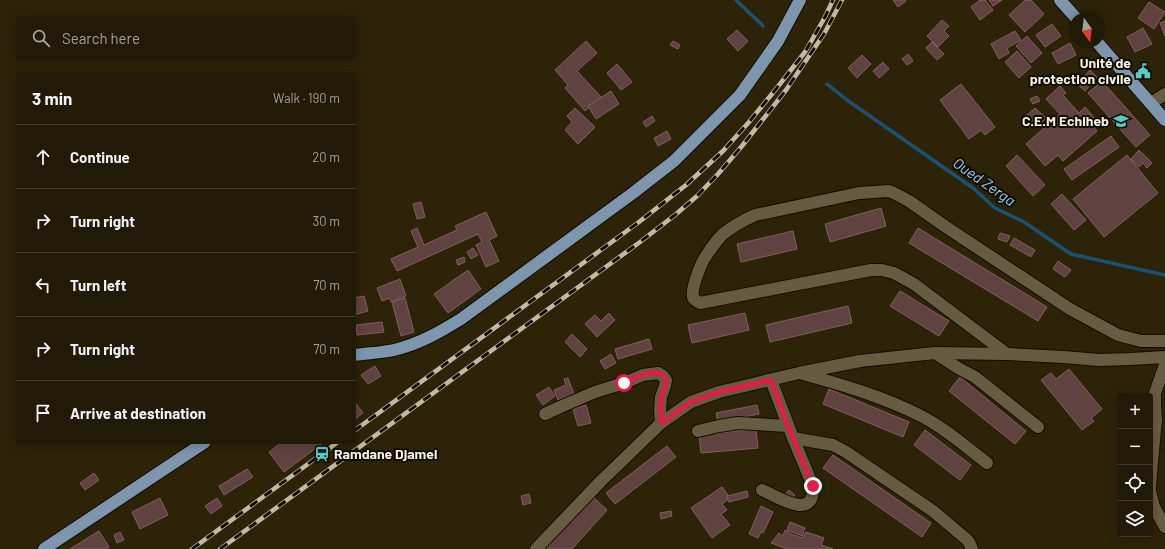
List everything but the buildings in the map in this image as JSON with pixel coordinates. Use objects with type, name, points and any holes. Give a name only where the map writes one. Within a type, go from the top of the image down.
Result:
[{"type":"main road","points":[[356,355],[393,350],[414,344],[433,336],[461,319],[633,193],[674,161],[740,95],[778,41],[800,0]]},
{"type":"main road","points":[[1060,0],[1071,12]]},
{"type":"main road","points":[[1102,48],[1165,120]]},
{"type":"main road","points":[[44,549],[202,444]]},
{"type":"street","points":[[1151,103],[1165,94]]},
{"type":"street","points":[[1007,354],[914,284],[894,273],[882,270],[871,270],[700,302],[698,302],[693,296],[694,286],[698,272],[705,257],[714,245],[723,235],[743,221],[755,215],[867,192],[888,191],[894,192],[909,201],[1070,308],[1118,335],[1141,341],[1165,341]]},
{"type":"street","points":[[935,353],[975,377],[1038,427]]},
{"type":"street","points":[[536,549],[600,482],[662,423],[691,402],[719,392],[860,361],[935,353],[1007,354],[1099,360],[1131,360],[1165,357]]},
{"type":"street","points":[[1152,465],[1156,420],[1155,393],[1165,365]]},
{"type":"street","points":[[545,414],[595,392],[643,375],[658,373],[666,380],[661,396],[660,410],[662,423]]},
{"type":"street","points":[[799,374],[838,384],[892,402],[923,417],[948,433],[987,463]]},
{"type":"street","points":[[762,490],[784,501],[803,505],[812,499],[813,493],[813,486],[771,380]]},
{"type":"street","points":[[698,431],[738,423],[788,426]]},
{"type":"street","points":[[793,438],[834,445],[846,452],[933,511],[965,538],[969,542],[972,549]]},
{"type":"street","points":[[1152,501],[1165,528]]},
{"type":"waterway","name":"Oued Zerga","points":[[736,0],[763,26]]},
{"type":"waterway","name":"Oued Zerga","points":[[827,84],[847,100],[973,188],[995,208],[1024,222],[1071,254],[1165,275]]},
{"type":"railway","points":[[356,430],[639,222],[686,185],[723,151],[776,89],[805,52],[833,0]]},
{"type":"railway","points":[[220,549],[640,242],[697,196],[742,146],[786,90],[824,34],[842,0]]},
{"type":"railway","points":[[192,549],[335,444]]},
{"type":"place","name":"Unité de protection civile","points":[[1143,71]]},
{"type":"place","name":"C.E.M Echiheb","points":[[1121,121]]},
{"type":"place","name":"Ramdane Djamel","points":[[322,454]]},
{"type":"route","points":[[624,383],[652,373],[658,373],[663,376],[666,380],[661,396],[660,410],[662,423],[672,414],[691,402],[719,392],[771,380],[790,432],[813,486]]}]
